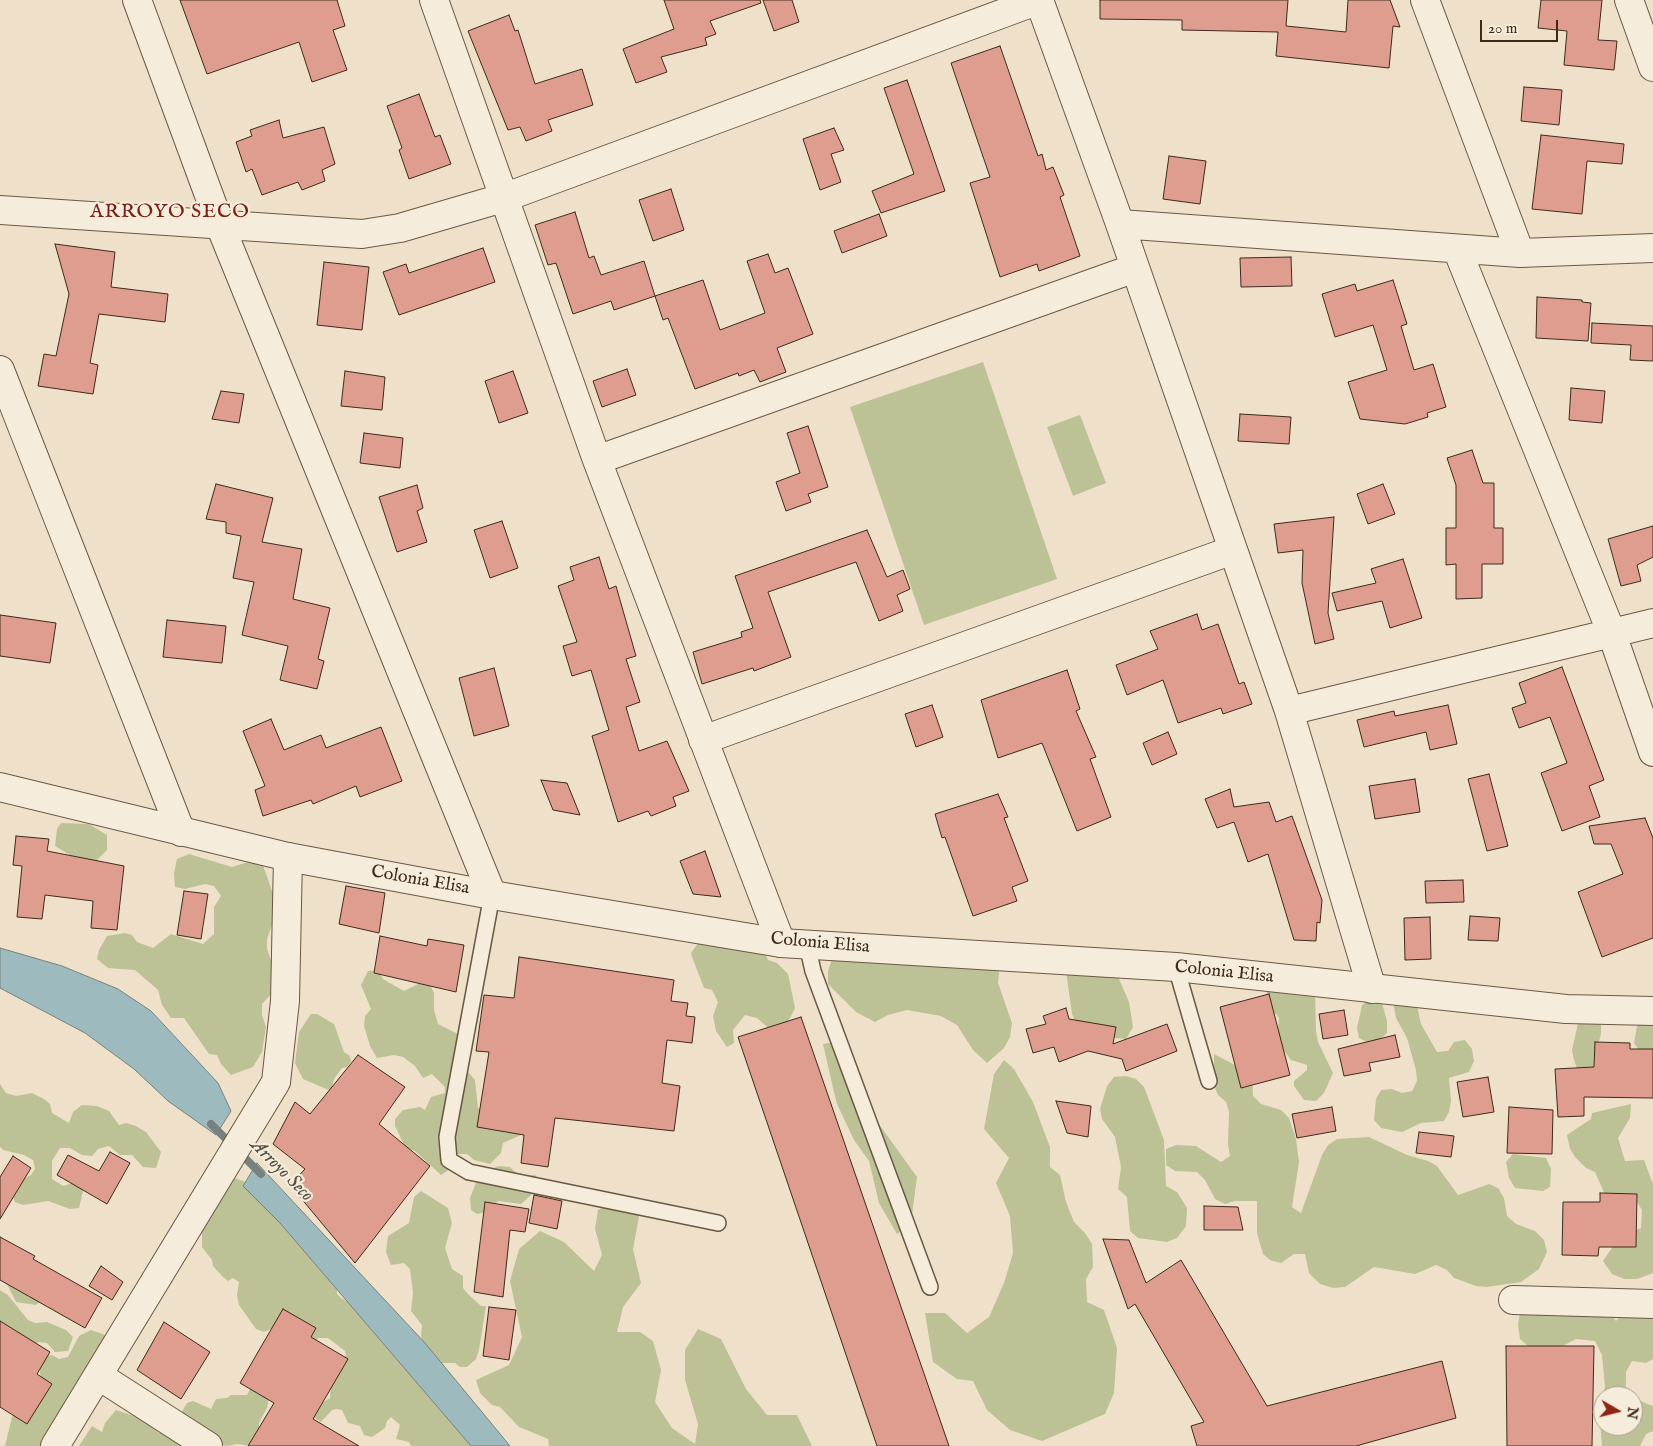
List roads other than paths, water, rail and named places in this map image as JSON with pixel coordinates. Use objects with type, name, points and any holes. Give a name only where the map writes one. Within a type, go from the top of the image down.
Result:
[{"type":"street","points":[[137,0],[220,225],[492,894]]},
{"type":"street","points":[[434,0],[506,197],[597,460],[703,740],[794,944]]},
{"type":"street","points":[[0,210],[362,234],[400,228],[506,197],[1040,0],[1289,711],[1372,989]]},
{"type":"street","points":[[1426,0],[1520,253]]},
{"type":"street","points":[[1629,0],[1653,67]]},
{"type":"street","points":[[1120,224],[1520,253],[1653,248]]},
{"type":"street","points":[[1457,249],[1612,634],[1653,752]]},
{"type":"street","points":[[597,460],[1135,268]]},
{"type":"street","points":[[0,370],[181,832]]},
{"type":"street","points":[[703,740],[1233,550]]},
{"type":"street","points":[[1289,711],[1653,623]]},
{"type":"street","name":"Colonia Elisa","points":[[0,788],[288,857],[492,894],[794,944],[1176,967],[1566,1008],[1653,1011]]},
{"type":"street","points":[[55,1446],[276,1082],[285,1001],[288,857]]},
{"type":"street","points":[[1513,1300],[1653,1304]]},
{"type":"street","points":[[99,1376],[208,1446]]},
{"type":"lane","points":[[492,894],[447,1137],[449,1160],[469,1172],[718,1223]]},
{"type":"lane","points":[[794,944],[813,971],[930,1287]]},
{"type":"lane","points":[[1176,967],[1209,1081]]},
{"type":"water","points":[[0,948],[62,966],[118,989],[151,1011],[218,1083],[231,1111],[216,1135],[168,1101],[134,1069],[85,1033],[0,988]]},
{"type":"water","points":[[257,1163],[425,1343],[510,1446],[471,1446],[280,1223],[243,1186]]},
{"type":"waterway","name":"Arroyo Seco","points":[[211,1124],[261,1174]]},
{"type":"district","name":"ARROYO SECO","points":[[170,213]]}]
